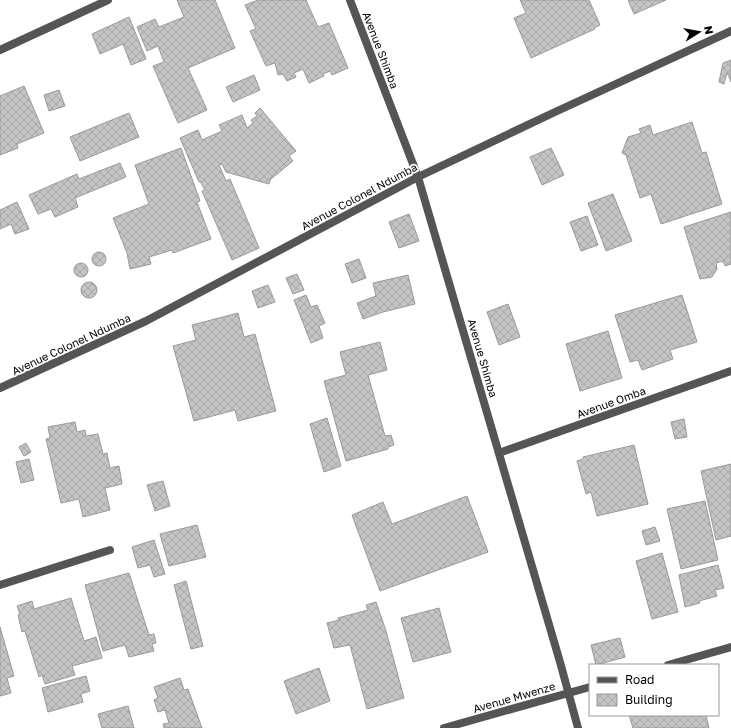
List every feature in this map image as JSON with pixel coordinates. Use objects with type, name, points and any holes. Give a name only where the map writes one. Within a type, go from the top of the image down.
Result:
[{"type":"street","points":[[0,50],[108,0]]},
{"type":"street","name":"Avenue Shimba","points":[[350,0],[418,177],[578,728]]},
{"type":"street","name":"Avenue Colonel Ndumba","points":[[0,388],[146,321],[418,177],[731,31]]},
{"type":"street","name":"Avenue Omba","points":[[499,453],[731,371]]},
{"type":"street","points":[[0,585],[110,550]]},
{"type":"street","points":[[672,664],[731,647]]},
{"type":"street","name":"Avenue Mwenze","points":[[444,728],[589,687]]},
{"type":"building","points":[[177,0],[215,0],[235,48],[188,68],[207,110],[178,123],[153,66],[164,62],[158,46],[147,51],[137,27],[155,19],[159,27],[184,17]]},
{"type":"building","points":[[258,0],[306,0],[318,27],[329,23],[348,68],[332,75],[330,71],[323,74],[324,76],[309,83],[303,69],[294,73],[296,77],[287,81],[283,74],[278,75],[275,63],[266,66],[250,31],[256,29],[245,5]]},
{"type":"building","points":[[520,0],[589,0],[600,25],[594,28],[595,29],[531,58],[514,18],[526,13]]},
{"type":"building","points":[[628,0],[666,0],[634,14]]},
{"type":"building","points":[[129,17],[146,59],[131,65],[123,44],[100,54],[92,34]]},
{"type":"building","points":[[731,60],[731,82],[727,72],[724,84],[719,82],[723,63]]},
{"type":"building","points":[[254,75],[260,90],[233,102],[226,87]]},
{"type":"building","points":[[24,86],[44,133],[17,144],[18,148],[0,155],[0,96]]},
{"type":"building","points":[[59,90],[65,106],[49,111],[44,95]]},
{"type":"building","points":[[260,108],[296,151],[289,156],[293,161],[271,178],[269,184],[226,172],[222,164],[219,165],[226,181],[230,179],[259,248],[232,260],[202,191],[205,190],[200,181],[199,182],[180,138],[198,130],[202,140],[222,131],[219,125],[242,115],[247,128],[253,123],[251,120],[257,116],[255,113]]},
{"type":"building","points":[[129,113],[139,137],[80,161],[70,137]]},
{"type":"building","points":[[692,122],[702,153],[706,152],[722,204],[661,224],[651,194],[640,198],[626,155],[622,153],[628,137],[641,133],[639,129],[650,125],[653,135]]},
{"type":"building","points":[[181,148],[200,201],[197,202],[211,239],[173,253],[172,250],[149,257],[151,264],[130,269],[127,253],[113,218],[149,204],[135,165]]},
{"type":"building","points":[[551,148],[564,175],[542,185],[530,157]]},
{"type":"building","points":[[120,163],[126,177],[75,198],[78,207],[55,217],[51,209],[38,214],[29,195],[77,174],[79,179]]},
{"type":"building","points":[[613,194],[632,241],[606,251],[588,203]]},
{"type":"building","points":[[17,202],[29,229],[15,234],[11,224],[0,229],[0,210]]},
{"type":"building","points":[[731,212],[731,264],[725,266],[723,261],[716,263],[717,269],[712,277],[700,279],[684,227]]},
{"type":"building","points":[[409,214],[419,241],[399,248],[389,222]]},
{"type":"building","points":[[587,216],[598,245],[581,251],[570,222]]},
{"type":"building","points":[[99,252],[104,254],[106,259],[104,264],[99,266],[94,264],[92,259],[94,254]]},
{"type":"building","points":[[359,259],[366,278],[352,283],[345,264]]},
{"type":"building","points":[[78,263],[84,263],[88,267],[88,273],[84,277],[78,277],[74,273],[74,267]]},
{"type":"building","points":[[297,274],[304,290],[293,294],[286,278]]},
{"type":"building","points":[[408,275],[415,304],[363,319],[357,303],[376,296],[373,283]]},
{"type":"building","points":[[89,282],[95,284],[97,290],[95,296],[89,298],[83,296],[81,290],[83,284]]},
{"type":"building","points":[[268,285],[275,302],[258,308],[252,291]]},
{"type":"building","points":[[306,295],[311,307],[317,305],[325,323],[319,326],[323,338],[311,343],[294,300]]},
{"type":"building","points":[[682,295],[697,342],[670,350],[673,359],[642,370],[638,360],[630,362],[615,315]]},
{"type":"building","points":[[508,304],[520,337],[499,345],[487,312]]},
{"type":"building","points":[[238,313],[244,337],[255,334],[276,411],[238,421],[235,410],[194,421],[173,346],[196,340],[192,325]]},
{"type":"building","points":[[608,331],[622,378],[580,391],[566,344]]},
{"type":"building","points":[[380,342],[387,370],[368,375],[385,436],[391,435],[394,445],[388,447],[388,449],[346,461],[324,381],[346,375],[340,352]]},
{"type":"building","points":[[327,418],[341,466],[324,472],[310,424]]},
{"type":"building","points":[[684,419],[687,437],[675,439],[671,422]]},
{"type":"building","points":[[75,422],[77,432],[85,430],[86,436],[98,434],[103,454],[107,453],[110,468],[119,466],[122,484],[105,488],[110,510],[83,517],[79,499],[61,503],[46,439],[50,438],[48,427]]},
{"type":"building","points":[[26,443],[31,452],[24,456],[19,447]]},
{"type":"building","points":[[634,445],[648,504],[597,516],[591,492],[586,494],[577,461],[583,459],[583,457]]},
{"type":"building","points":[[29,459],[34,480],[21,483],[16,462]]},
{"type":"building","points":[[731,464],[731,536],[716,540],[701,471]]},
{"type":"building","points":[[163,481],[170,506],[155,511],[147,485]]},
{"type":"building","points":[[467,496],[488,552],[380,591],[352,515],[383,502],[392,524]]},
{"type":"building","points":[[705,501],[718,560],[681,569],[667,509]]},
{"type":"building","points":[[197,525],[206,557],[169,566],[160,534]]},
{"type":"building","points":[[655,527],[660,541],[646,545],[642,531]]},
{"type":"building","points":[[154,540],[165,574],[154,577],[150,565],[138,568],[132,547]]},
{"type":"building","points":[[662,553],[678,612],[652,619],[636,561]]},
{"type":"building","points":[[718,565],[724,588],[715,590],[717,596],[685,607],[679,575]]},
{"type":"building","points":[[129,573],[149,635],[154,634],[156,643],[152,644],[154,651],[129,657],[125,645],[103,651],[85,585]]},
{"type":"building","points":[[186,581],[203,646],[191,649],[174,585]]},
{"type":"building","points":[[71,598],[84,641],[96,637],[102,658],[72,666],[75,675],[45,684],[42,675],[39,677],[25,631],[22,632],[18,615],[20,614],[17,606],[32,601],[34,609]]},
{"type":"building","points":[[376,602],[386,631],[404,698],[367,709],[350,645],[334,648],[327,623],[339,620],[338,618],[368,610],[366,605]]},
{"type":"building","points":[[439,608],[451,652],[413,662],[401,618]]},
{"type":"building","points":[[0,627],[14,676],[7,678],[11,693],[0,696]]},
{"type":"building","points":[[620,638],[625,657],[596,664],[591,645]]},
{"type":"building","points":[[319,668],[330,701],[296,714],[284,681]]},
{"type":"building","points":[[86,676],[90,691],[81,694],[83,702],[48,712],[42,688]]},
{"type":"building","points":[[180,678],[184,690],[188,689],[202,728],[164,728],[163,724],[169,723],[165,710],[158,712],[154,700],[158,698],[154,687]]},
{"type":"building","points":[[128,706],[134,728],[102,728],[98,714]]},
{"type":"building","points":[[629,716],[706,716],[709,728],[633,728]]}]
